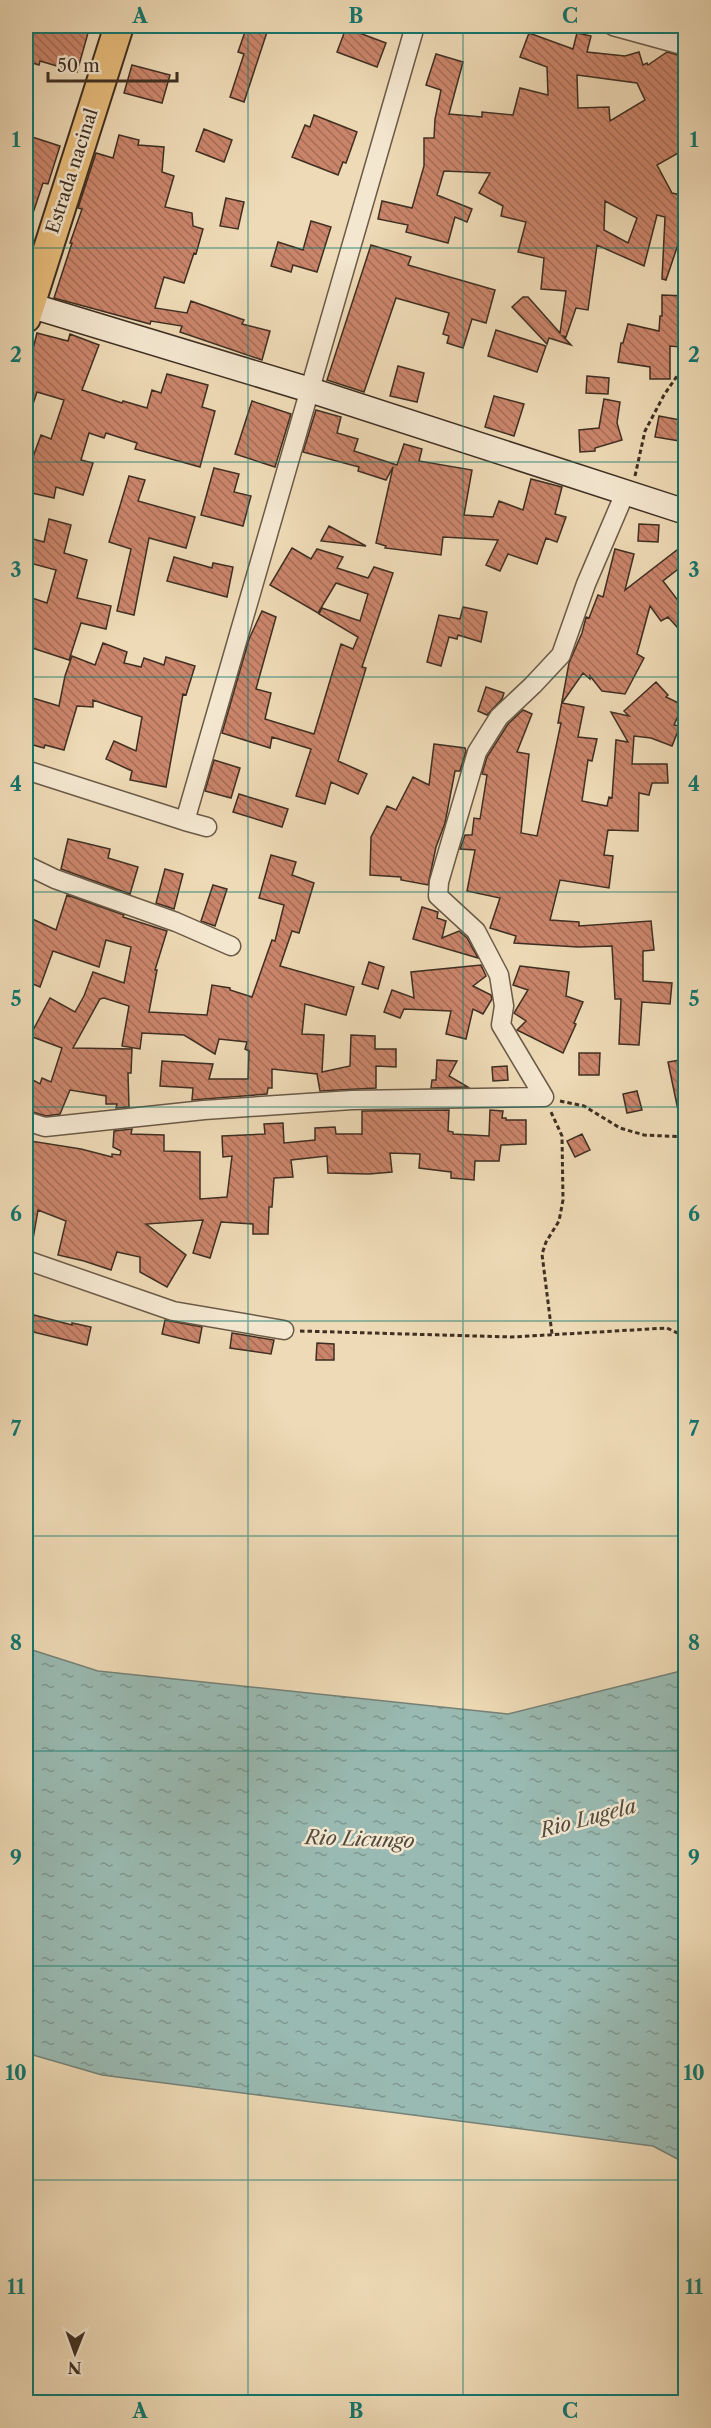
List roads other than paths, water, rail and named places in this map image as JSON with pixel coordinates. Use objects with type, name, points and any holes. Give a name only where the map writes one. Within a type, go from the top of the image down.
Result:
[{"type":"highway","name":"Estrada nacinal","points":[[27,311],[119,26]]},
{"type":"main road","points":[[27,311],[310,390],[686,512]]},
{"type":"street","points":[[184,821],[415,26]]},
{"type":"street","points":[[613,26],[686,46]]},
{"type":"street","points":[[26,1121],[45,1126],[204,1110],[352,1100],[544,1097],[501,1025],[504,1006],[499,975],[476,932],[438,896],[439,882],[477,752],[499,717],[561,655],[586,584],[625,493]]},
{"type":"street","points":[[26,770],[207,827]]},
{"type":"street","points":[[26,865],[55,879],[176,922],[231,946]]},
{"type":"street","points":[[26,1260],[173,1311],[284,1330]]},
{"type":"water","points":[[26,1648],[98,1671],[508,1714],[685,1670],[685,2163],[653,2146],[102,2075],[26,2053]]},
{"type":"water label","name":"Rio Lugela","points":[[588,1818]]},
{"type":"water label","name":"Rio Licungo","points":[[360,1839]]}]
